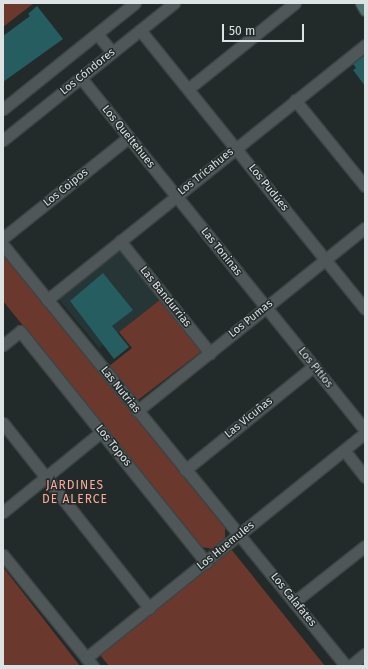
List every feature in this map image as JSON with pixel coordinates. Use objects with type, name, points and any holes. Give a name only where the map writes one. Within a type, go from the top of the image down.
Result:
[{"type":"main road","points":[[361,3],[365,10]]},
{"type":"street","points":[[3,109],[135,3]]},
{"type":"street","name":"Los Cóndores","points":[[3,140],[174,3]]},
{"type":"street","points":[[188,89],[296,3]]},
{"type":"street","name":"Los Pudúes","points":[[140,30],[365,309]]},
{"type":"street","points":[[97,34],[112,52]]},
{"type":"street","name":"Los Tricahues","points":[[47,300],[365,45]]},
{"type":"street","name":"Los Queltehues","points":[[81,78],[176,196]]},
{"type":"street","points":[[296,100],[365,186]]},
{"type":"street","name":"Los Coipos","points":[[3,238],[129,137]]},
{"type":"street","name":"Las Toninas","points":[[176,196],[266,307]]},
{"type":"street","name":"Los Pumas","points":[[137,411],[365,228]]},
{"type":"street","name":"Las Bandurrias","points":[[120,241],[210,353]]},
{"type":"street","name":"Las Nutrias","points":[[3,245],[239,535]]},
{"type":"street","name":"Los Pitios","points":[[266,307],[365,430]]},
{"type":"street","name":"Los Topos","points":[[3,345],[20,331],[206,562]]},
{"type":"street","name":"Las Vicuñas","points":[[185,470],[314,366]]},
{"type":"street","points":[[3,423],[149,608]]},
{"type":"street","points":[[3,512],[101,432]]},
{"type":"street","name":"Los Huemules","points":[[89,662],[149,608],[365,433]]},
{"type":"street","points":[[344,450],[365,477]]},
{"type":"street","name":"Los Calafates","points":[[239,535],[346,666]]},
{"type":"street","points":[[294,602],[365,546]]},
{"type":"street","points":[[3,555],[89,662]]},
{"type":"street","points":[[350,666],[365,654]]},
{"type":"shaded area","points":[[3,3],[34,3],[3,27]]},
{"type":"shaded area","points":[[117,250],[124,252],[161,299],[99,348],[57,297]]},
{"type":"shaded area","points":[[3,254],[225,528],[225,538],[213,549],[202,547],[3,301]]},
{"type":"shaded area","points":[[161,299],[202,351],[138,400],[109,366],[132,348],[119,332]]},
{"type":"shaded area","points":[[231,549],[325,666],[109,666],[100,655]]},
{"type":"shaded area","points":[[3,567],[80,666],[3,666]]},
{"type":"building","points":[[37,6],[63,39],[3,82],[3,36],[30,16],[28,14]]},
{"type":"building","points":[[365,55],[365,86],[353,70],[356,68],[353,64]]},
{"type":"building","points":[[103,273],[133,310],[112,326],[129,347],[114,359],[70,301]]},
{"type":"district","name":"JARDINES DE ALERCE","points":[[75,493]]}]
